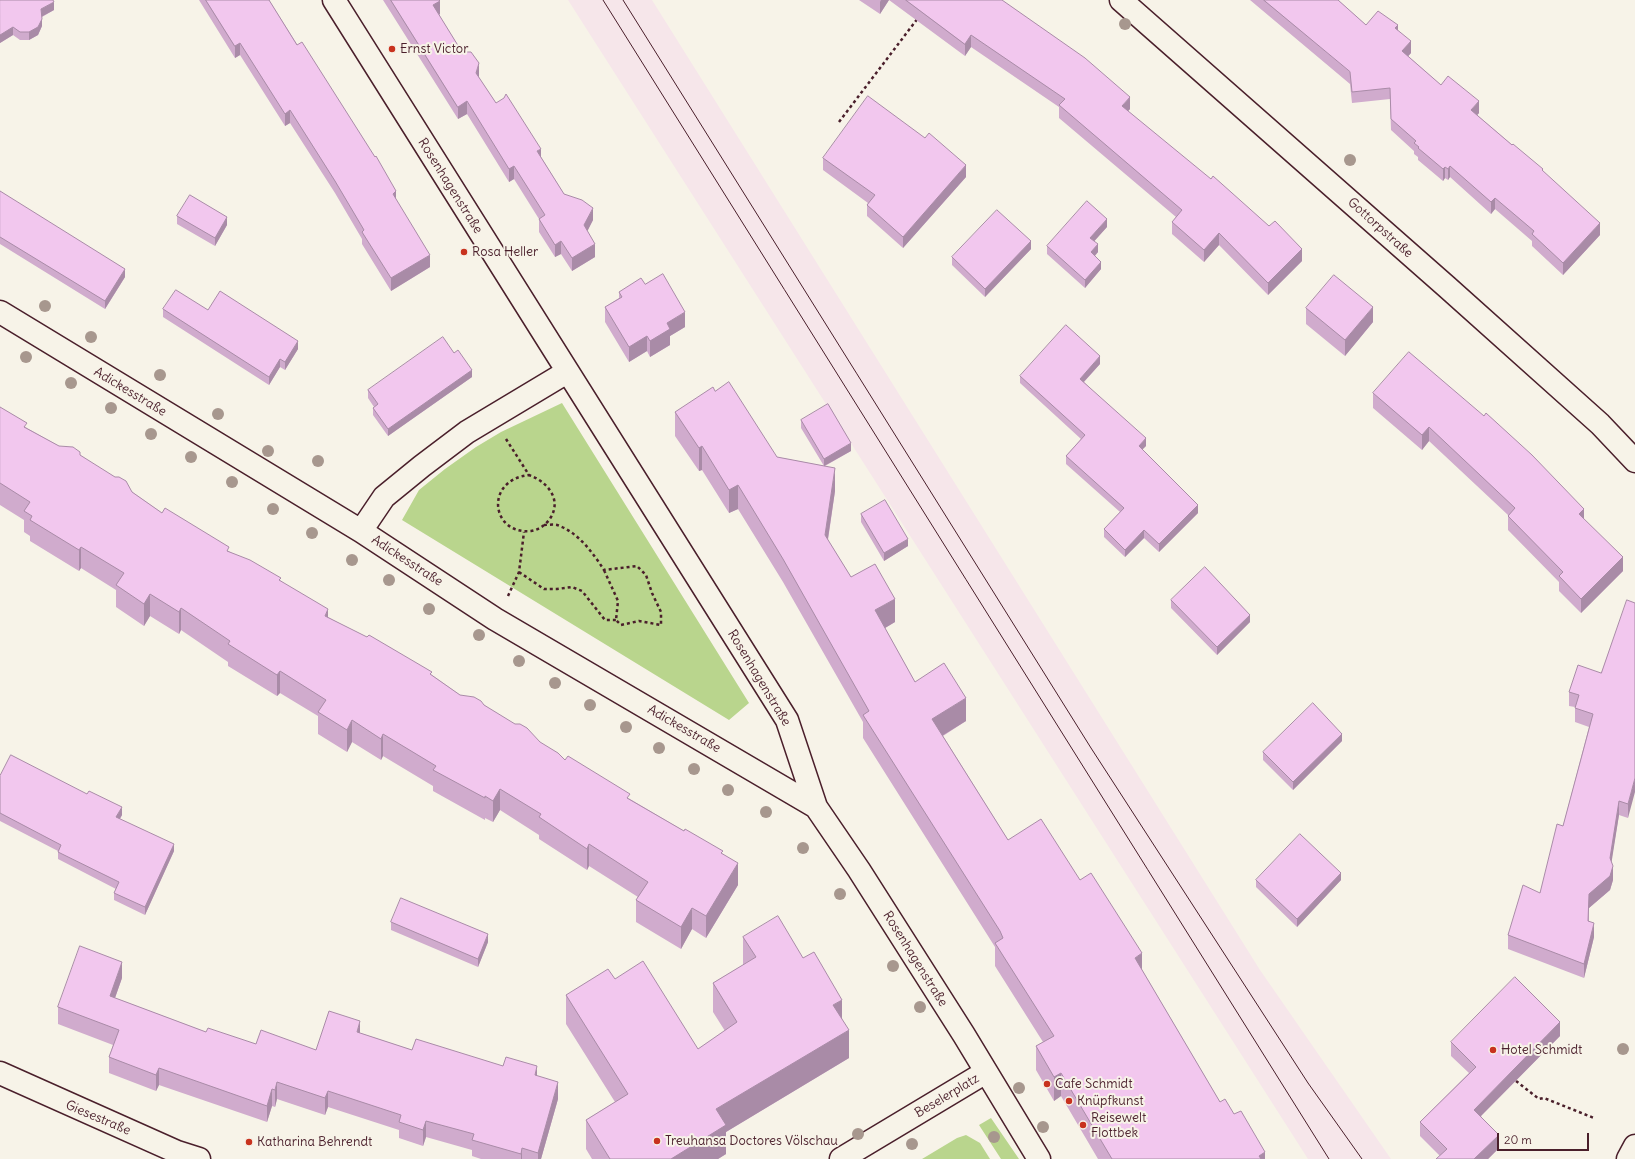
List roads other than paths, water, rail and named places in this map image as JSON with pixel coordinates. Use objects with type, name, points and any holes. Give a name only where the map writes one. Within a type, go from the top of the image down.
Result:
[{"type":"street","name":"Rosenhagenstraße","points":[[334,0],[787,720],[816,807],[858,870],[986,1072]]},
{"type":"street","name":"Gottorpstraße","points":[[1121,0],[1263,124],[1594,419],[1635,461]]},
{"type":"street","name":"Adickesstraße","points":[[0,312],[360,531],[495,619],[816,807]]},
{"type":"street","points":[[360,531],[384,497],[422,466],[468,432],[567,372]]},
{"type":"street","name":"Beselerplatz","points":[[841,1159],[986,1072],[1039,1159]]},
{"type":"street","name":"Giesestraße","points":[[0,1073],[174,1156],[198,1159]]},
{"type":"street","points":[[1628,1159],[1635,1146]]},
{"type":"tram line","points":[[603,0],[1329,1159]]},
{"type":"tram line","points":[[623,0],[1091,748],[1308,1083],[1362,1159]]},
{"type":"place","name":"Ernst Victor","points":[[392,49]]},
{"type":"place","name":"Rosa Heller","points":[[464,252]]},
{"type":"place","name":"Hotel Schmidt","points":[[1493,1050]]},
{"type":"place","name":"Cafe Schmidt","points":[[1047,1084]]},
{"type":"place","name":"Knüpfkunst","points":[[1069,1101]]},
{"type":"place","name":"Reisewelt Flottbek","points":[[1083,1125]]},
{"type":"place","name":"Treuhansa Doctores Völschau","points":[[657,1141]]},
{"type":"place","name":"Katharina Behrendt","points":[[249,1142]]}]
